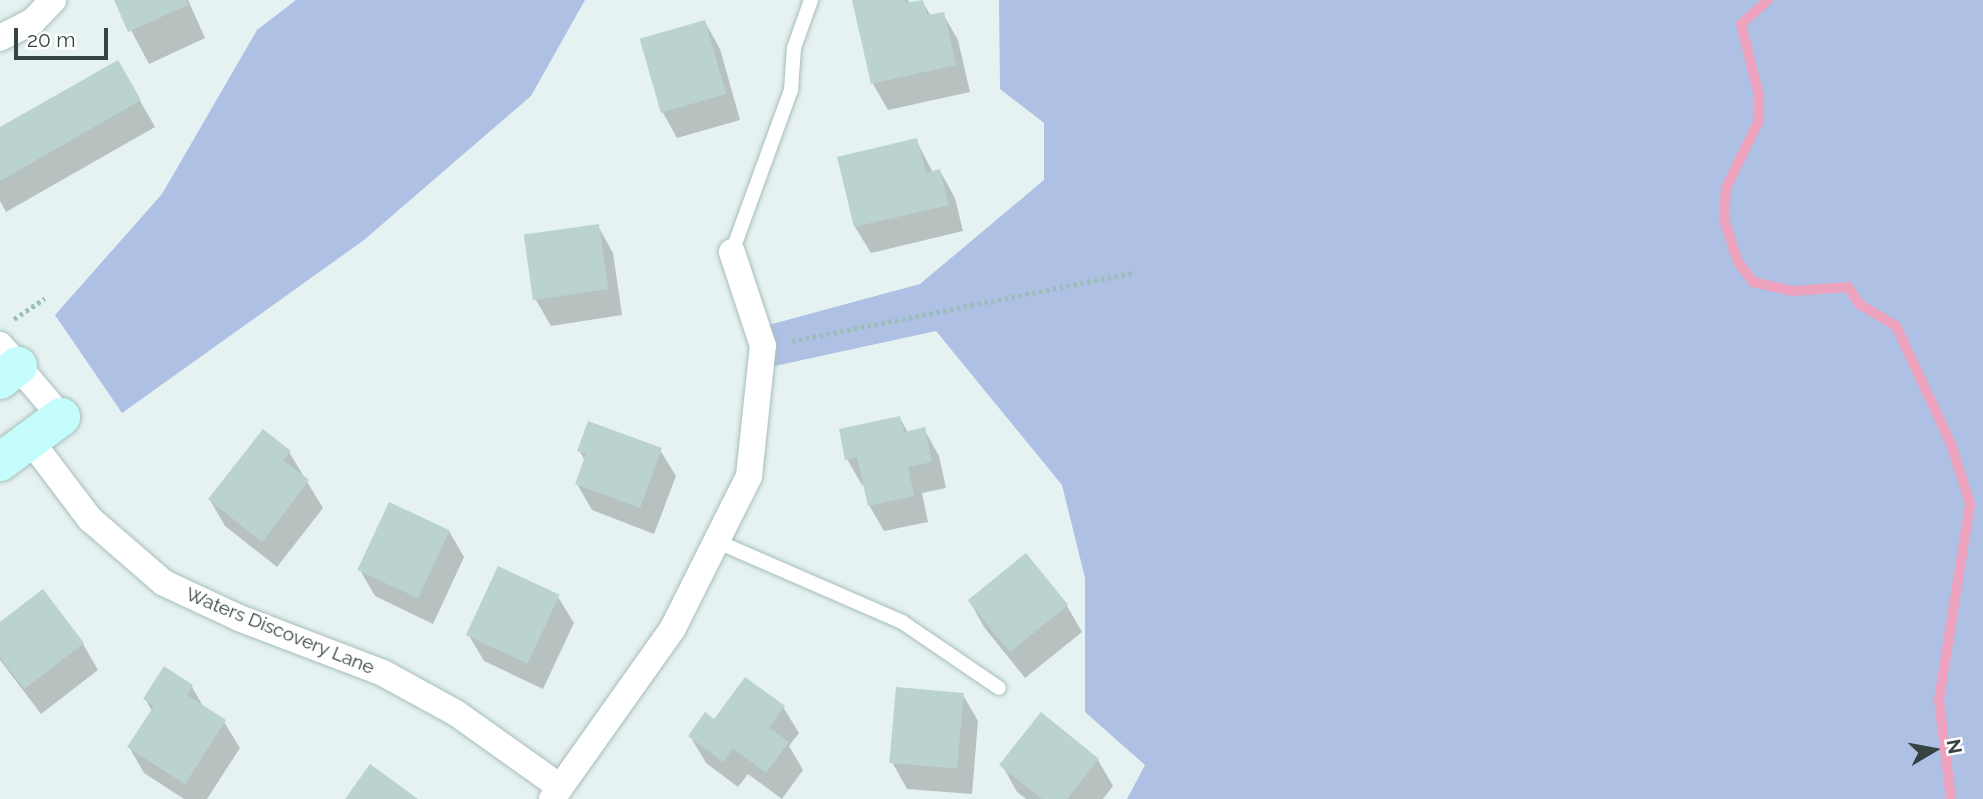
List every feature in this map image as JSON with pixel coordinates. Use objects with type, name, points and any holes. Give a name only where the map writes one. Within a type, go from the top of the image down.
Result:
[{"type":"street","points":[[0,38],[33,21],[53,0]]},
{"type":"street","points":[[556,793],[673,628],[749,476],[763,346],[732,252]]},
{"type":"street","points":[[6,363],[61,417],[8,455]]},
{"type":"street","name":"Waters Discovery Lane","points":[[8,455],[90,519],[164,583],[239,618],[383,673],[456,713],[556,793]]},
{"type":"lane","points":[[732,252],[790,90],[794,48],[811,0]]},
{"type":"lane","points":[[716,541],[902,622],[999,688]]},
{"type":"path","points":[[763,346],[1133,273]]},
{"type":"path","points":[[11,321],[45,298]]},
{"type":"shaded area","points":[[296,0],[585,0],[531,96],[364,240],[122,413],[55,315],[162,194],[257,30]]},
{"type":"shaded area","points":[[999,0],[1983,0],[1983,799],[1127,799],[1145,765],[1085,712],[1085,578],[1062,485],[936,331],[761,369],[757,328],[920,284],[1044,180],[1044,123],[1000,89]]},
{"type":"building","points":[[114,0],[186,0],[188,5],[128,32]]},
{"type":"building","points":[[852,0],[905,0],[906,3],[923,0],[927,15],[944,12],[956,65],[871,84]]},
{"type":"building","points":[[705,20],[726,94],[661,113],[640,39]]},
{"type":"building","points":[[118,60],[141,100],[0,181],[0,127]]},
{"type":"building","points":[[917,138],[926,173],[940,169],[949,205],[854,227],[837,157]]},
{"type":"building","points":[[599,224],[608,289],[533,300],[524,235]]},
{"type":"building","points":[[900,416],[904,432],[925,427],[932,462],[908,467],[914,496],[868,506],[857,457],[845,460],[839,429]]},
{"type":"building","points":[[588,421],[662,448],[640,508],[575,484],[586,454],[577,451]]},
{"type":"building","points":[[263,429],[291,451],[283,460],[309,480],[262,542],[208,499]]},
{"type":"building","points":[[389,502],[450,530],[418,598],[357,570]]},
{"type":"building","points":[[1026,553],[1068,605],[1010,652],[968,600]]},
{"type":"building","points":[[498,566],[560,595],[528,664],[466,635]]},
{"type":"building","points":[[43,589],[84,643],[24,689],[0,657],[0,622]]},
{"type":"building","points":[[164,666],[193,685],[187,695],[226,720],[185,784],[127,747],[154,706],[143,699]]},
{"type":"building","points":[[745,677],[785,706],[769,727],[789,742],[766,773],[733,748],[723,762],[688,736],[705,712],[714,719]]},
{"type":"building","points":[[896,687],[964,693],[957,769],[889,763]]},
{"type":"building","points":[[1041,712],[1099,759],[1067,799],[1042,799],[999,765]]},
{"type":"building","points":[[370,764],[418,799],[345,799]]},
{"type":"waterway","points":[[1768,0],[1741,24],[1759,96],[1758,122],[1726,188],[1724,220],[1738,262],[1753,282],[1793,291],[1848,287],[1859,304],[1896,326],[1951,444],[1970,504],[1939,700],[1951,799]]}]
